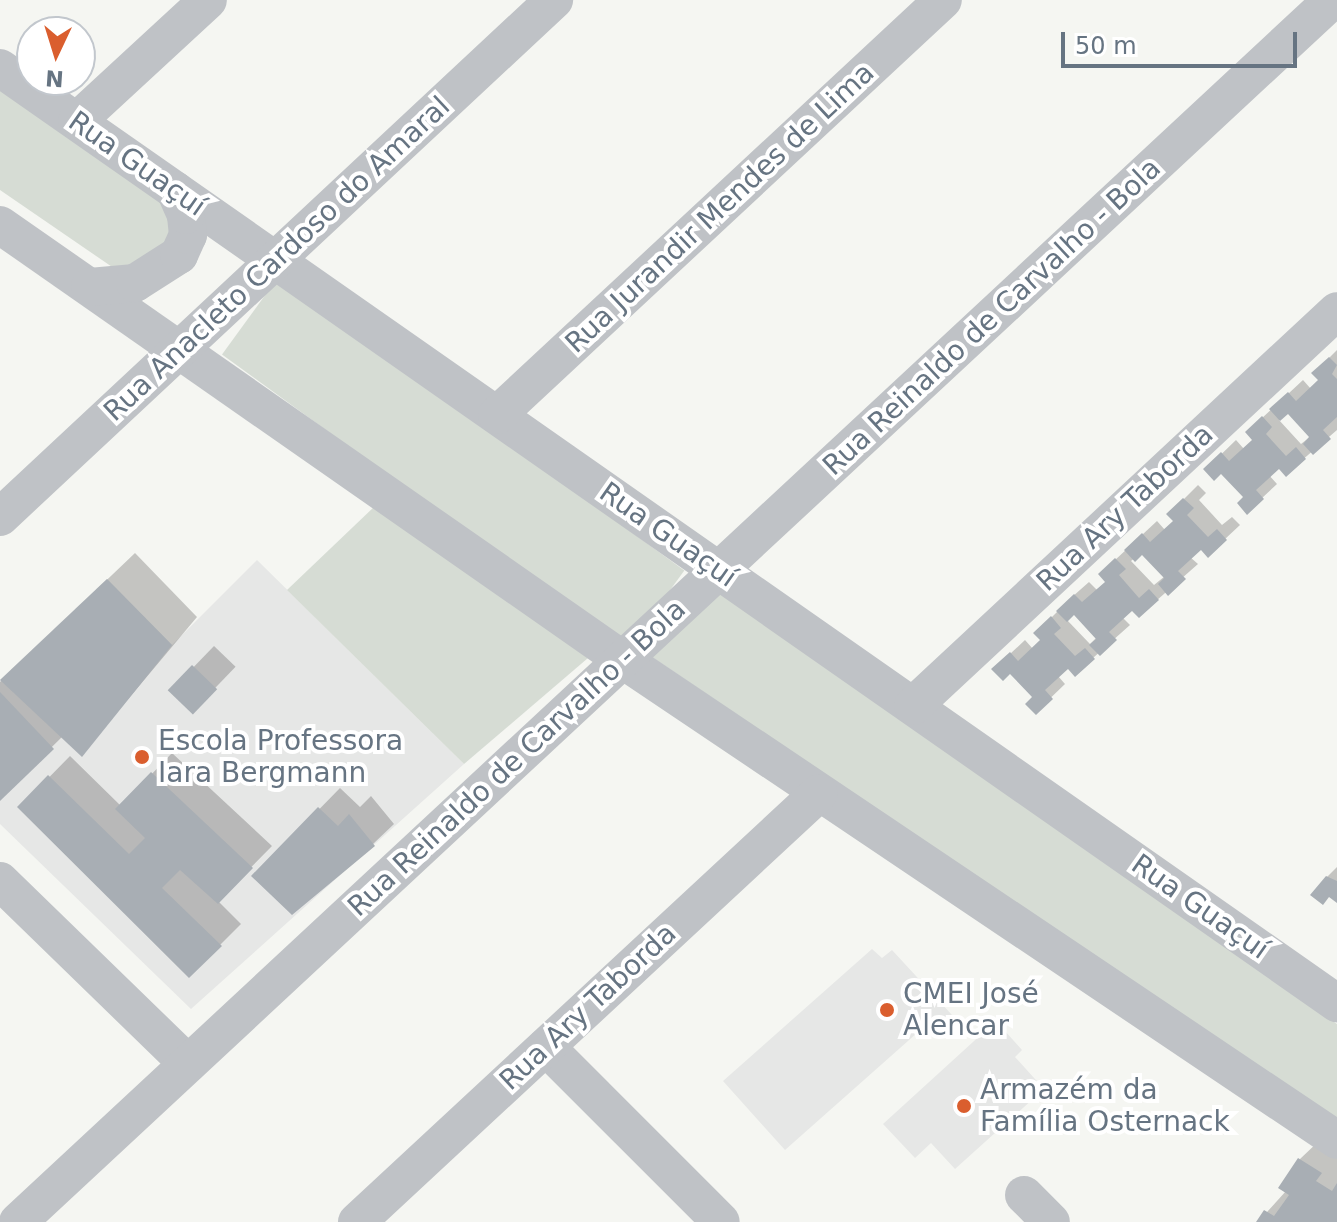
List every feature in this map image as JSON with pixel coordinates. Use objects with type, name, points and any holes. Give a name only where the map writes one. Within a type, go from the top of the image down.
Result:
[{"type":"street","points":[[77,121],[208,0]]},
{"type":"street","name":"Rua Anacleto Cardoso do Amaral","points":[[0,517],[554,0]]},
{"type":"street","name":"Rua Jurandir Mendes de Lima","points":[[497,415],[943,0]]},
{"type":"street","name":"Rua Reinaldo de Carvalho - Bola","points":[[18,1222],[1332,0]]},
{"type":"street","name":"Rua Guaçuí","points":[[0,68],[1337,1003]]},
{"type":"street","points":[[90,287],[135,283],[159,272],[179,255],[188,235],[186,215],[175,190]]},
{"type":"street","points":[[0,225],[623,660],[1337,1140]]},
{"type":"street","name":"Rua Ary Taborda","points":[[913,706],[1337,311]]},
{"type":"street","name":"Rua Ary Taborda","points":[[364,1220],[819,793]]},
{"type":"street","points":[[0,881],[188,1064]]},
{"type":"street","points":[[546,1047],[721,1222]]},
{"type":"street","points":[[1024,1195],[1051,1222]]},
{"type":"street","points":[[0,1215],[7,1222]]},
{"type":"shaded area","points":[[0,88],[174,209],[166,244],[118,271],[0,190]]},
{"type":"shaded area","points":[[279,276],[684,570],[627,649],[222,354]]},
{"type":"shaded area","points":[[375,506],[588,658],[464,764],[287,590]]},
{"type":"shaded area","name":"Escola Professora Iara Bergmann","points":[[257,560],[464,764],[191,1009],[0,824],[0,680],[107,579],[172,645]]},
{"type":"shaded area","points":[[721,592],[1337,1024],[1337,1122],[652,657]]},
{"type":"shaded area","points":[[872,949],[882,958],[892,950],[952,1015],[933,1032],[926,1025],[785,1150],[723,1081]]},
{"type":"shaded area","name":"Armazém da Família Osternack","points":[[996,1021],[1022,1050],[1015,1057],[1044,1089],[955,1169],[931,1143],[915,1158],[883,1124]]},
{"type":"building","points":[[1329,357],[1337,365],[1332,374],[1337,379],[1337,417],[1323,430],[1331,439],[1313,455],[1303,444],[1309,437],[1288,414],[1280,421],[1269,409],[1288,392],[1296,401],[1318,380],[1311,373]]},
{"type":"building","points":[[1262,416],[1272,427],[1266,434],[1286,456],[1296,447],[1306,459],[1286,477],[1279,469],[1256,490],[1264,499],[1247,515],[1237,503],[1243,497],[1221,474],[1214,481],[1203,469],[1221,452],[1229,461],[1252,440],[1245,432]]},
{"type":"building","points":[[1183,498],[1194,508],[1187,515],[1208,537],[1217,529],[1227,540],[1208,558],[1201,550],[1178,571],[1186,579],[1168,596],[1158,584],[1164,578],[1142,555],[1135,562],[1124,550],[1142,533],[1150,542],[1173,521],[1166,514]]},
{"type":"building","points":[[1115,558],[1126,569],[1119,575],[1139,598],[1149,589],[1159,600],[1139,618],[1132,611],[1109,632],[1117,640],[1100,656],[1089,645],[1096,639],[1074,615],[1067,622],[1056,611],[1074,594],[1082,602],[1105,582],[1098,574]]},
{"type":"building","points":[[107,579],[172,645],[82,757],[0,680]]},
{"type":"building","points":[[1051,616],[1061,628],[1054,634],[1075,656],[1085,648],[1095,659],[1075,677],[1068,669],[1045,690],[1053,699],[1036,715],[1025,704],[1032,697],[1010,674],[1003,681],[991,669],[1010,652],[1018,661],[1040,640],[1033,633]]},
{"type":"building","points":[[192,665],[217,689],[193,714],[168,690]]},
{"type":"building","points":[[0,692],[54,749],[0,801]]},
{"type":"building","points":[[151,772],[253,868],[218,904],[180,870],[162,888],[222,946],[189,978],[17,807],[48,775],[129,854],[145,838],[115,809]]},
{"type":"building","points":[[318,807],[338,826],[349,814],[375,846],[292,915],[251,876]]},
{"type":"building","points":[[1326,876],[1337,881],[1337,903],[1329,897],[1323,905],[1310,895]]},
{"type":"building","points":[[1298,1158],[1322,1173],[1316,1181],[1332,1191],[1337,1183],[1337,1222],[1256,1222],[1264,1210],[1274,1216],[1289,1195],[1278,1188]]},
{"type":"place","name":"Escola Professora Iara Bergmann","points":[[142,757]]},
{"type":"place","name":"CMEI José Alencar","points":[[887,1010]]},
{"type":"place","name":"Armazém da Família Osternack","points":[[964,1106]]}]
